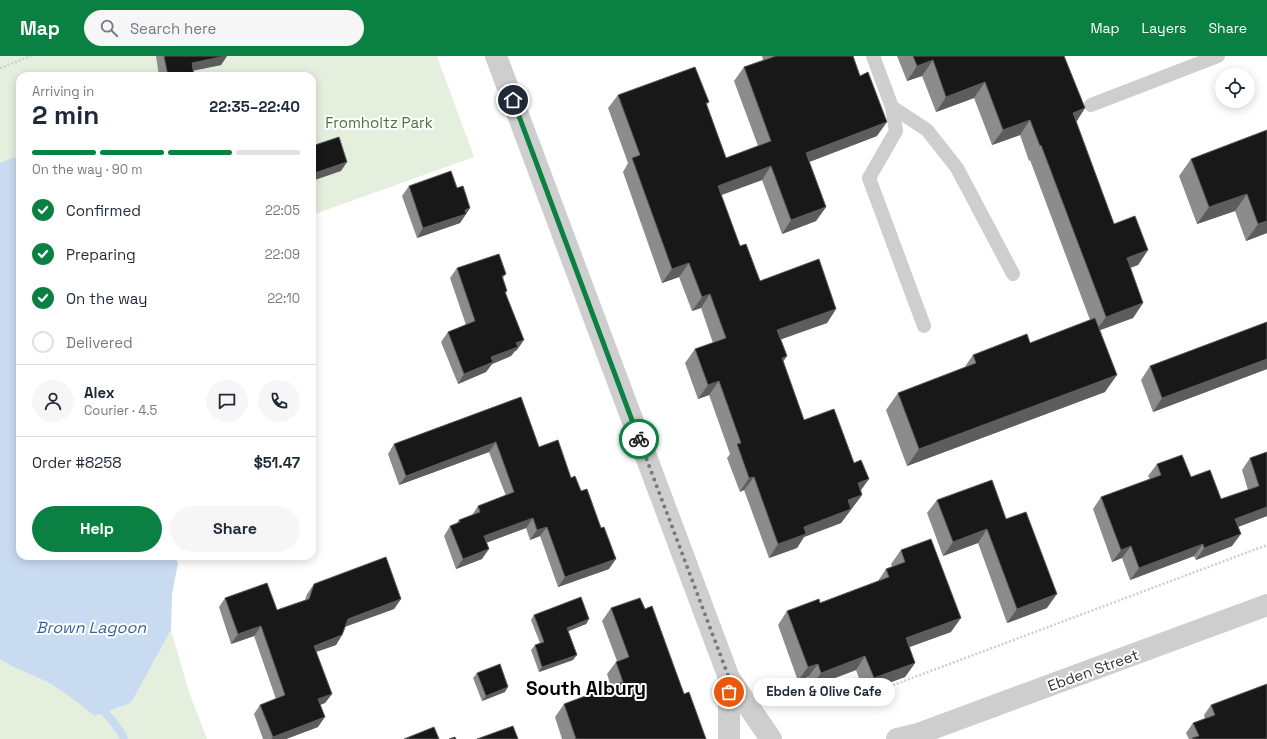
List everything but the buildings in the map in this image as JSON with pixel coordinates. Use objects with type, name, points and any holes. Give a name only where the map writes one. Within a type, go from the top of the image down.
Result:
[{"type":"street","points":[[496,56],[729,678],[771,739]]},
{"type":"street","name":"Ebden Street","points":[[897,739],[914,737],[1267,605]]},
{"type":"street","points":[[729,678],[729,739]]},
{"type":"lane","points":[[873,56],[892,107],[896,131],[869,178],[924,326]]},
{"type":"lane","points":[[1091,105],[1218,56]]},
{"type":"lane","points":[[892,107],[927,130],[957,168],[1013,274]]},
{"type":"path","points":[[0,68],[31,56]]},
{"type":"path","points":[[848,702],[1267,545]]},
{"type":"green space","name":"Fromholtz Park","points":[[0,56],[437,56],[474,157],[316,214],[316,72],[16,72],[16,158],[0,163]]},
{"type":"green space","points":[[171,630],[189,692],[207,739],[0,739],[0,659],[11,666],[52,685],[71,697],[95,716],[131,703]]},
{"type":"water","name":"Brown Lagoon","points":[[16,158],[16,560],[176,560],[178,563],[172,594],[171,630],[131,703],[95,716],[71,697],[52,685],[11,666],[0,659],[0,163]]},
{"type":"waterway","points":[[98,703],[119,729],[124,739]]},
{"type":"way so far","points":[[639,439],[729,678],[729,692]]},
{"type":"place","name":"Ebden & Olive Cafe","points":[[729,692]]},
{"type":"district","name":"South Albury","points":[[586,688]]},
{"type":"route","points":[[513,100],[639,439]]}]
